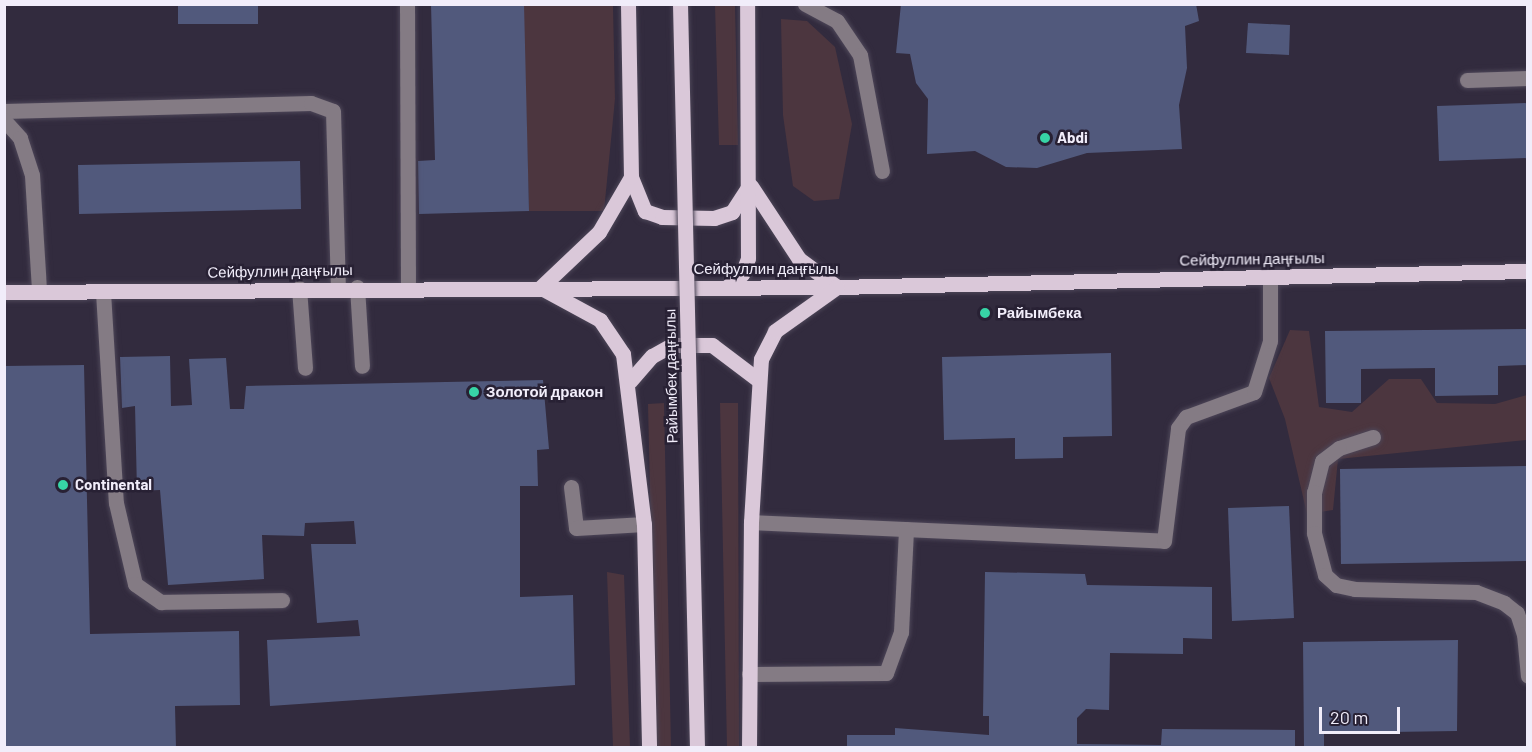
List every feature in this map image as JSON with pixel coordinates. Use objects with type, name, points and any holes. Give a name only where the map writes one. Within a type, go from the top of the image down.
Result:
[{"type":"main road","points":[[628,4],[631,177],[645,211],[662,217],[714,218],[732,212],[750,183]]},
{"type":"main road","name":"Райымбек даңғылы","points":[[680,4],[698,747]]},
{"type":"main road","points":[[727,287],[742,274],[748,258],[750,183],[747,4]]},
{"type":"main road","points":[[631,177],[598,232],[540,288],[612,332],[630,381],[644,524],[649,747]]},
{"type":"main road","points":[[749,747],[751,522],[757,379],[775,331],[837,287],[799,259],[750,183]]},
{"type":"main road","name":"Сейфуллин даңғылы","points":[[4,292],[408,286],[837,287],[1527,272]]},
{"type":"main road","points":[[630,381],[652,356],[672,345],[712,345],[730,354],[757,379]]},
{"type":"lane","points":[[407,4],[408,286]]},
{"type":"lane","points":[[805,4],[837,21],[860,55],[882,171]]},
{"type":"lane","points":[[1467,80],[1527,78]]},
{"type":"lane","points":[[4,111],[311,103],[333,111],[338,288]]},
{"type":"lane","points":[[4,120],[20,138],[32,175],[39,290]]},
{"type":"lane","points":[[751,522],[1164,541],[1178,428],[1186,417],[1254,392],[1270,341],[1270,277]]},
{"type":"lane","points":[[357,287],[362,366]]},
{"type":"lane","points":[[299,288],[306,368]]},
{"type":"lane","points":[[103,292],[116,503],[135,584],[161,602],[282,600]]},
{"type":"lane","points":[[1373,437],[1339,448],[1322,461],[1314,492],[1314,533],[1325,575],[1336,585],[1355,589],[1476,592],[1517,613],[1526,631],[1527,676]]},
{"type":"lane","points":[[571,487],[576,528],[644,524]]},
{"type":"lane","points":[[749,674],[886,673],[901,632],[906,529]]},
{"type":"shaded area","points":[[523,5],[613,5],[615,99],[604,211],[529,211]]},
{"type":"shaded area","points":[[715,5],[735,5],[738,145],[719,145]]},
{"type":"shaded area","points":[[781,19],[807,21],[835,47],[852,124],[839,199],[814,201],[793,186],[783,115]]},
{"type":"shaded area","points":[[1290,330],[1309,331],[1319,407],[1352,412],[1389,379],[1421,379],[1437,403],[1495,404],[1527,395],[1527,440],[1338,459],[1333,510],[1307,514],[1285,419],[1269,378]]},
{"type":"shaded area","points":[[664,403],[671,747],[656,747],[648,404]]},
{"type":"shaded area","points":[[720,403],[738,403],[739,747],[727,747]]},
{"type":"shaded area","points":[[607,572],[624,575],[630,747],[613,747]]},
{"type":"building","points":[[431,4],[524,4],[529,211],[419,214],[418,161],[435,160]]},
{"type":"building","points":[[901,4],[1196,4],[1199,21],[1185,26],[1187,68],[1179,105],[1182,149],[1087,153],[1037,168],[1006,167],[975,151],[927,154],[928,99],[916,83],[910,54],[896,53]]},
{"type":"building","points":[[178,5],[258,5],[258,24],[178,24]]},
{"type":"building","points":[[1248,23],[1290,25],[1289,55],[1246,53]]},
{"type":"building","points":[[1528,103],[1528,158],[1439,161],[1437,106]]},
{"type":"building","points":[[300,161],[301,209],[79,214],[78,165]]},
{"type":"building","points":[[1528,329],[1528,365],[1498,366],[1498,395],[1435,396],[1435,368],[1361,369],[1361,403],[1326,403],[1325,331]]},
{"type":"building","points":[[1111,353],[1112,436],[1063,437],[1063,458],[1015,459],[1015,438],[944,440],[942,357]]},
{"type":"building","points":[[170,356],[171,406],[192,405],[189,359],[226,358],[230,409],[244,409],[246,386],[543,380],[549,449],[537,450],[538,486],[520,486],[520,597],[573,595],[575,685],[270,706],[267,640],[360,636],[358,620],[317,623],[311,544],[356,544],[354,521],[305,523],[304,536],[262,535],[264,579],[168,585],[160,490],[137,491],[135,406],[122,408],[120,357]]},
{"type":"building","points":[[84,365],[90,634],[239,631],[240,705],[175,706],[176,748],[4,748],[4,366]]},
{"type":"building","points":[[1528,466],[1528,561],[1341,564],[1340,469]]},
{"type":"building","points":[[1289,506],[1294,618],[1232,621],[1228,508]]},
{"type":"building","points":[[985,572],[1085,574],[1087,585],[1212,587],[1212,639],[1183,638],[1183,654],[1110,653],[1109,710],[1086,709],[1077,718],[1077,744],[1161,745],[1162,729],[1295,730],[1295,748],[847,748],[847,735],[895,735],[895,728],[989,735],[989,716],[983,716]]},
{"type":"building","points":[[1458,640],[1457,731],[1324,733],[1324,748],[1304,748],[1303,642]]},
{"type":"place","name":"Abdi","points":[[1045,138]]},
{"type":"place","name":"Райымбека","points":[[985,313]]},
{"type":"place","name":"Золотой дракон","points":[[474,392]]},
{"type":"place","name":"Continental","points":[[63,485]]}]
